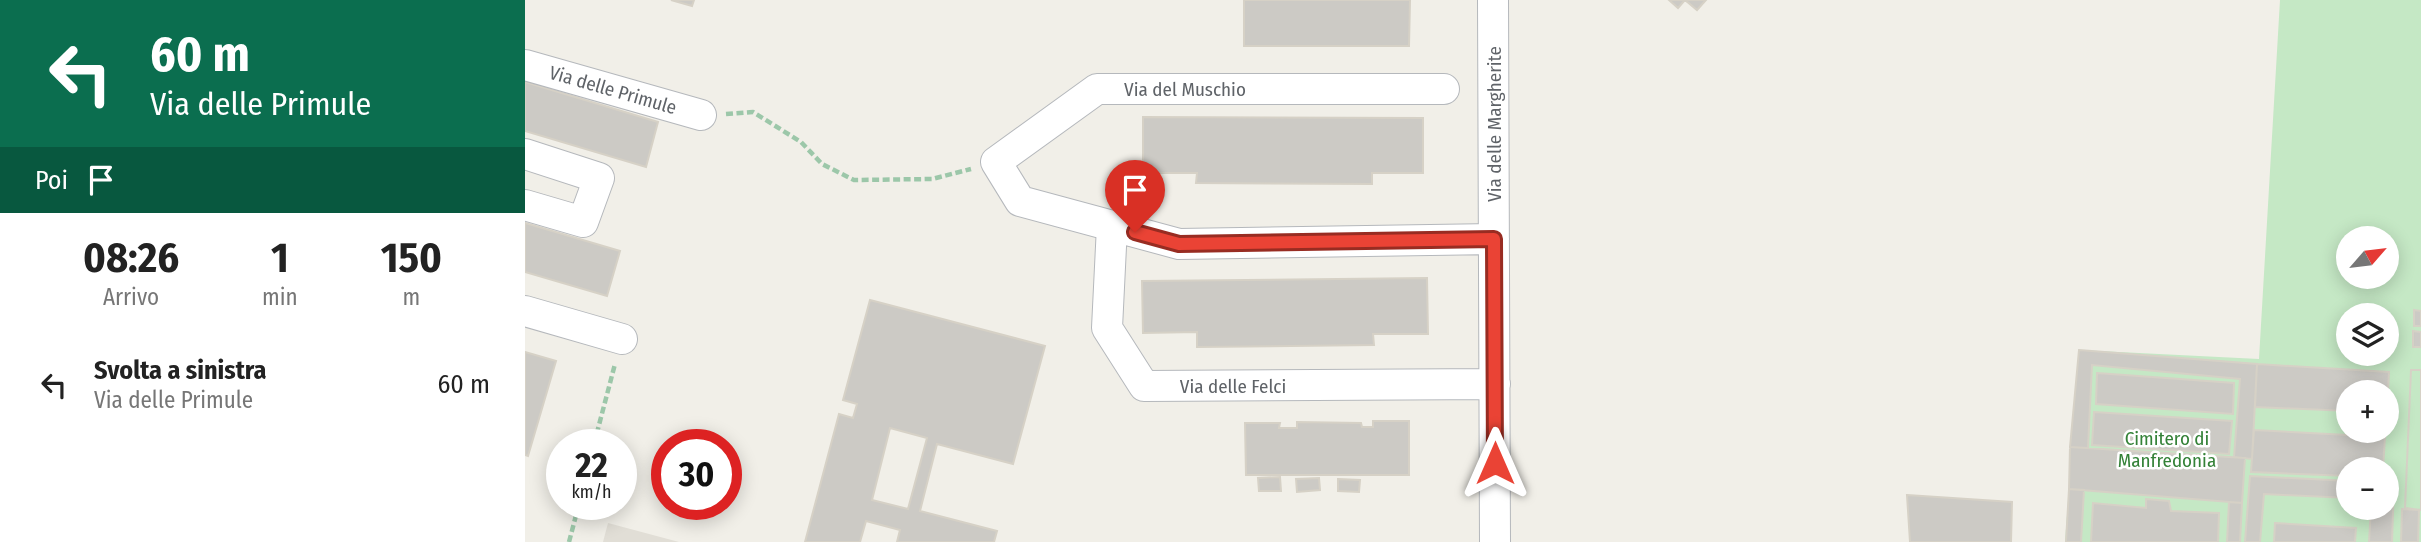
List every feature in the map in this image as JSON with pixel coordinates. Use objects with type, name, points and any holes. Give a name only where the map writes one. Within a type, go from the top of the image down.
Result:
[{"type":"street","name":"Via delle Margherite","points":[[1493,0],[1495,542]]},
{"type":"street","name":"Via delle Primule","points":[[525,65],[701,115]]},
{"type":"street","name":"Via del Muschio","points":[[996,162],[1097,89],[1444,89]]},
{"type":"street","points":[[525,155],[599,178],[583,222],[525,205]]},
{"type":"street","points":[[996,162],[1020,201],[1179,244],[1494,239]]},
{"type":"street","name":"Via delle Felci","points":[[1112,226],[1107,328],[1144,386],[1495,384]]},
{"type":"street","points":[[525,311],[622,339]]},
{"type":"path","points":[[701,115],[753,112],[801,142],[822,164],[853,180],[932,179],[996,162]]},
{"type":"path","points":[[598,429],[622,339]]},
{"type":"path","points":[[569,542],[575,520]]},
{"type":"shaded area","points":[[608,523],[679,542],[603,542]]},
{"type":"green space","name":"Cimitero di Manfredonia","points":[[2280,0],[2421,0],[2421,542],[2065,542],[2079,350],[2259,359]]},
{"type":"building","points":[[671,0],[694,0],[692,6]]},
{"type":"building","points":[[1244,0],[1410,0],[1409,46],[1244,46]]},
{"type":"building","points":[[1669,0],[1685,0],[1678,8]]},
{"type":"building","points":[[1685,0],[1706,0],[1697,10]]},
{"type":"building","points":[[525,82],[658,122],[646,167],[525,131]]},
{"type":"building","points":[[1143,117],[1423,118],[1423,173],[1372,173],[1372,184],[1196,183],[1197,173],[1143,173]]},
{"type":"building","points":[[525,223],[620,251],[607,296],[525,272]]},
{"type":"building","points":[[1427,278],[1428,334],[1373,334],[1374,345],[1197,347],[1197,332],[1143,333],[1142,281]]},
{"type":"building","points":[[870,300],[1045,346],[1013,464],[937,444],[920,511],[997,531],[994,542],[897,542],[900,530],[866,521],[860,542],[805,542],[839,414],[853,418],[857,404],[843,400]],"holes":[[[890,428],[927,438],[908,509],[872,500]]]},
{"type":"building","points":[[2414,310],[2421,311],[2421,326],[2414,326]]},
{"type":"building","points":[[2413,331],[2421,332],[2421,347],[2413,347]]},
{"type":"building","points":[[2079,350],[2257,364],[2252,459],[2234,457],[2240,379],[2092,365],[2088,448],[2070,447]]},
{"type":"building","points":[[525,352],[556,361],[528,456],[525,455]]},
{"type":"building","points":[[2257,364],[2389,372],[2389,380],[2336,380],[2336,410],[2255,407]]},
{"type":"building","points":[[2411,370],[2421,370],[2421,510],[2405,508]]},
{"type":"building","points":[[2411,370],[2421,370],[2421,510],[2405,508]]},
{"type":"building","points":[[2097,373],[2234,383],[2233,414],[2096,404]]},
{"type":"building","points":[[2094,412],[2232,421],[2229,454],[2092,445]]},
{"type":"building","points":[[1373,421],[1409,421],[1409,475],[1246,475],[1245,423],[1280,423],[1279,428],[1297,428],[1297,422],[1361,423],[1362,427],[1373,427]]},
{"type":"building","points":[[2254,430],[2336,434],[2336,443],[2385,443],[2384,457],[2336,457],[2336,475],[2251,472]]},
{"type":"building","points":[[2070,447],[2245,458],[2242,503],[2069,489]]},
{"type":"building","points":[[2250,476],[2336,480],[2336,497],[2264,494],[2260,542],[2245,542]]},
{"type":"building","points":[[1280,477],[1281,491],[1259,491],[1258,478]]},
{"type":"building","points":[[1319,478],[1320,490],[1297,492],[1296,479]]},
{"type":"building","points":[[1338,479],[1360,480],[1359,492],[1338,491]]},
{"type":"building","points":[[2069,489],[2084,490],[2081,542],[2066,542]]},
{"type":"building","points":[[1907,495],[2012,502],[2011,542],[1910,542]]},
{"type":"building","points":[[2146,499],[2169,501],[2171,511],[2219,513],[2218,542],[2091,542],[2093,503],[2146,508]]},
{"type":"building","points":[[2229,502],[2242,503],[2240,542],[2227,542]]},
{"type":"building","points":[[2402,509],[2419,510],[2418,542],[2401,542]]},
{"type":"building","points":[[2370,520],[2393,520],[2392,542],[2369,542]]},
{"type":"building","points":[[2275,523],[2356,528],[2355,542],[2274,542]]},
{"type":"route","points":[[1135,232],[1179,244],[1494,239],[1495,463]]}]
